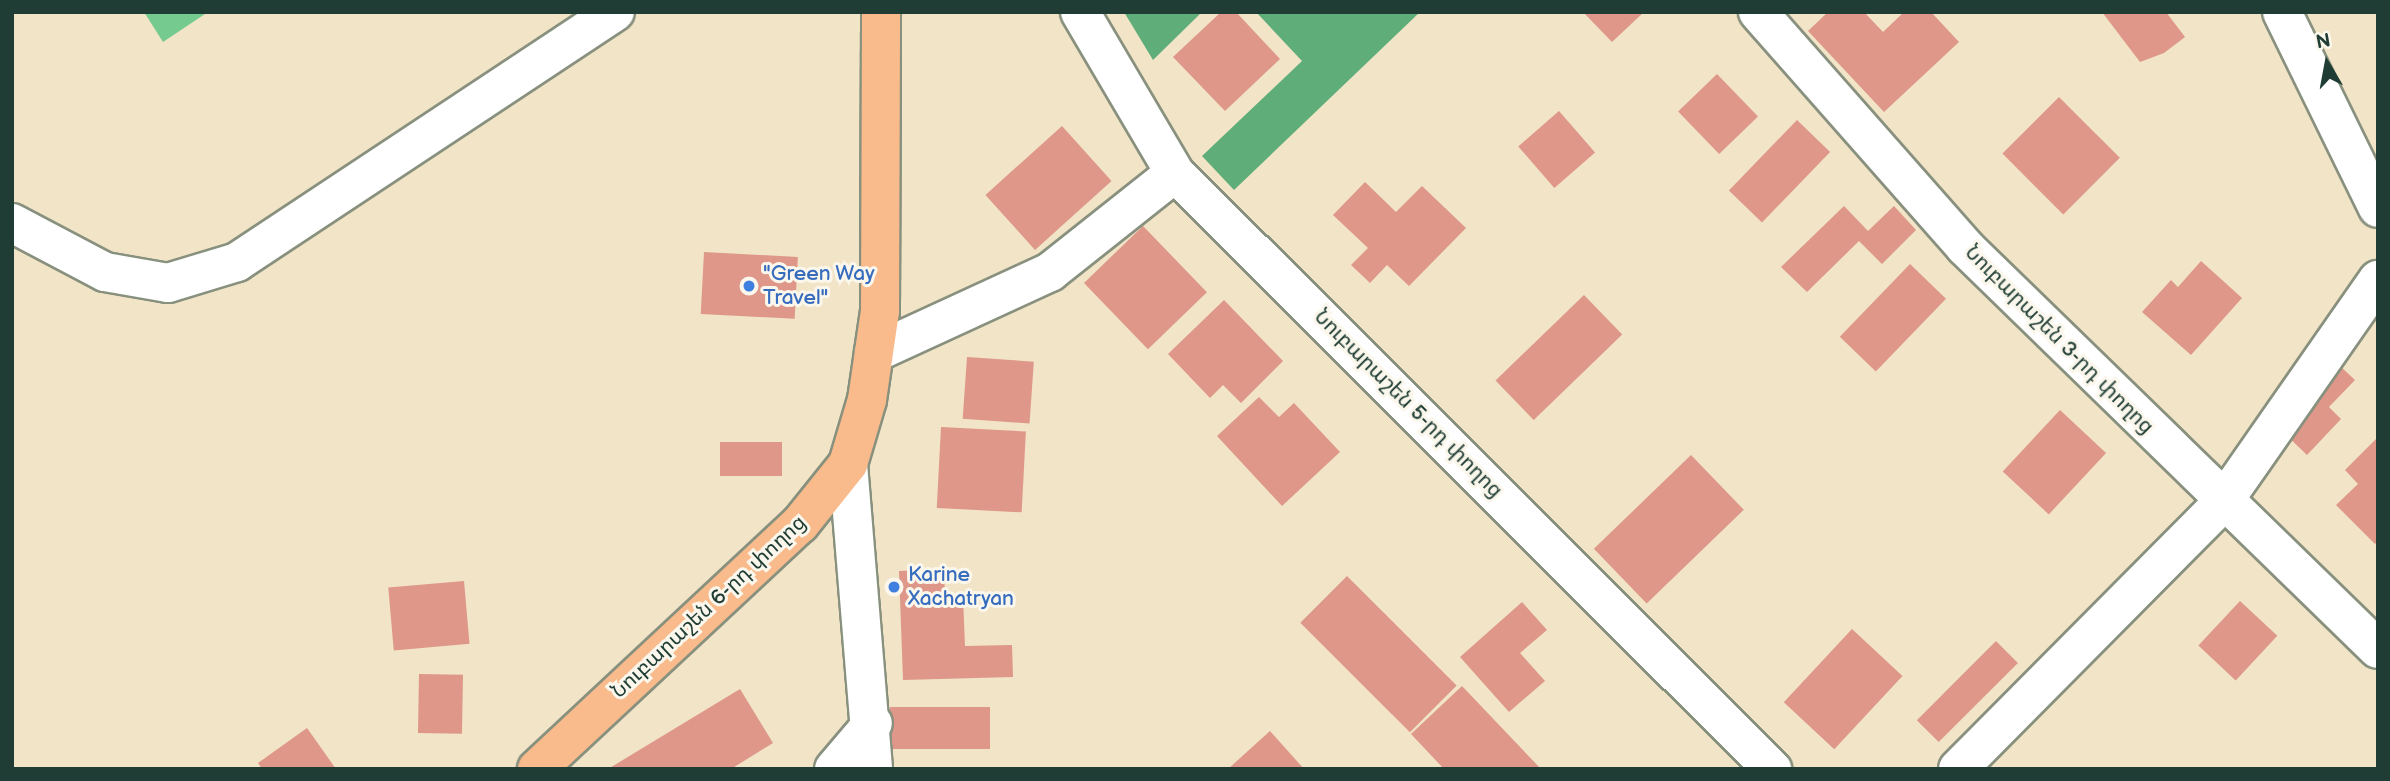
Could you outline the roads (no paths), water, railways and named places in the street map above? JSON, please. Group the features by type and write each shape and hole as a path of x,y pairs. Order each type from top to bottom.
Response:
{"main road":[{"name":"Նուբարաշեն 6-րդ փողոց","path":"537,769 800,524 848,464 867,400 880,312 881,12"}],"street":[{"path":"12,223 105,272 155,281 168,283 237,262 615,12"},
{"name":"Նուբարաշեն 5-րդ փողոց","path":"1080,12 1175,173 1772,769"},
{"name":"Նուբարաշեն 3-րդ փողոց","path":"1758,12 1965,247 2223,502 2378,649"},
{"path":"2282,12 2378,208"},
{"path":"874,353 1050,272 1175,173"},
{"path":"1958,769 2223,502 2378,280"},
{"path":"848,464 873,723 873,769"},
{"path":"834,769 873,723"}],"place":[{"name":"\"Green Way Travel\"","path":"749,286"},
{"name":"Karine Xachatryan","path":"894,587"}]}
